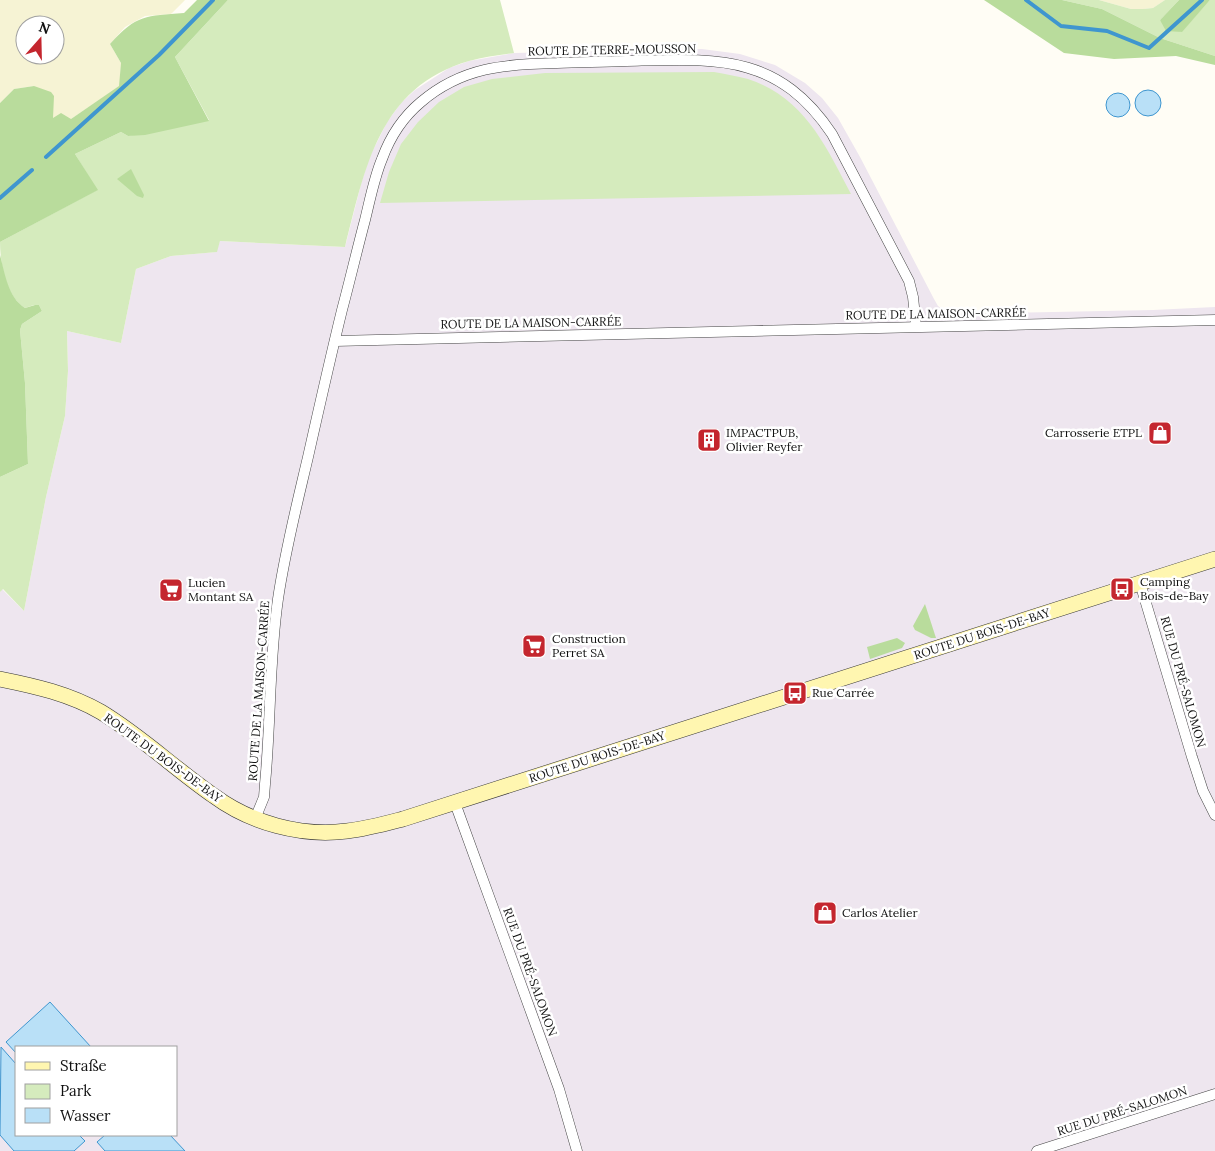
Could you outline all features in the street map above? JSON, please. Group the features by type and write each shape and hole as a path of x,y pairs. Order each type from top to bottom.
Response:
{"main road":[{"name":"ROUTE DU BOIS-DE-BAY","path":"0,679 55,692 79,701 100,712 147,744 215,797 256,819 299,830 345,832 403,819 1215,559"}],"street":[{"name":"ROUTE DE TERRE-MOUSSON","path":"335,340 375,177 387,147 401,122 420,102 452,81 475,71 496,66 685,60 714,61 754,69 773,77 795,91 817,114 844,156 909,281 916,326"},
{"name":"ROUTE DE LA MAISON-CARRÉE","path":"256,819 264,797 266,780 271,668 278,598 297,502 335,340 1215,320"},
{"name":"RUE DU PRÉ-SALOMON","path":"1140,583 1192,758 1203,790 1215,815"},
{"name":"RUE DU PRÉ-SALOMON","path":"455,802 559,1089 577,1151"},
{"name":"RUE DU PRÉ-SALOMON","path":"1037,1151 1215,1094"}],"shaded area":[{"path":"0,0 185,0 171,14 145,16 125,27 110,44 121,63 120,86 71,119 53,119 34,86 14,89 0,103"},
{"path":"1099,0 1165,0 1153,8 1131,9"},
{"path":"702,49 740,54 775,65 805,83 822,98 838,118 934,299 938,306 945,311 954,314 1215,307 1215,1151 0,1151 0,592 2,589 24,611 46,497 65,416 68,371 67,331 121,343 136,269 171,256 216,252 220,241 345,247 369,158 387,122 401,103 415,90 449,68 469,61 514,53"}],"green space":[{"path":"197,0 228,0 175,57 209,121 145,135 128,136 121,132 75,154 98,190 0,242 0,103 14,89 34,86 51,92 54,96 53,118 61,113 71,119 119,86 121,63 110,44 119,34 143,18 184,13"},
{"path":"228,0 500,0 514,53 469,61 439,73 414,90 395,110 369,160 345,247 220,241 217,252 171,256 136,269 121,343 67,331 68,371 65,416 46,497 24,611 3,589 0,592 0,477 28,464 25,383 20,330 22,324 42,311 39,305 25,308 13,296 5,279 0,242 97,190 75,154 121,132 128,136 209,120 175,57"},
{"path":"984,0 1062,0 1102,9 1160,38 1215,56 1215,65 1176,56 1114,59 1064,53"},
{"path":"1062,0 1099,0 1131,9 1143,9 1153,8 1165,0 1179,0 1160,20 1181,32 1210,0 1215,0 1215,56 1160,38 1102,9"},
{"path":"1179,0 1210,0 1182,32 1166,31 1160,20"},
{"path":"714,72 748,79 767,87 799,111 822,141 851,194 380,203 389,172 401,144 418,122 439,102 464,87 492,79 545,73"},
{"path":"131,169 144,195 143,198 137,196 117,179"},
{"path":"0,255 8,284 15,298 25,308 39,305 42,311 22,324 20,330 25,383 28,464 0,477"},
{"path":"925,604 936,638 931,638 915,630 913,626"},
{"path":"897,638 905,643 902,648 870,659 867,647"}],"water":[{"path":"1148,90 1157,94 1161,103 1157,112 1148,116 1139,112 1135,103 1139,94"},
{"path":"1118,93 1123,94 1129,100 1129,110 1123,116 1118,117 1113,116 1107,110 1106,105 1107,100 1113,94"},
{"path":"50,1002 90,1046 15,1046 15,1052 6,1042"},
{"path":"1,1047 15,1063 15,1136 80,1136 85,1141 74,1151 14,1151 0,1135"},
{"path":"104,1136 171,1136 185,1151 105,1151 97,1142"}],"waterway":[{"path":"46,157 159,55 213,0"},
{"path":"1026,0 1061,26 1107,31 1149,48 1202,0"},
{"path":"0,198 32,170"}],"place":[{"name":"Carrosserie ETPL","path":"1160,433"},
{"name":"IMPACTPUB, Olivier Reyfer","path":"709,440"},
{"name":"Camping Bois-de-Bay","path":"1122,589"},
{"name":"Lucien Montant SA","path":"171,590"},
{"name":"Construction Perret SA","path":"534,646"},
{"name":"Rue Carrée","path":"795,693"},
{"name":"Carlos Atelier","path":"825,913"}]}
